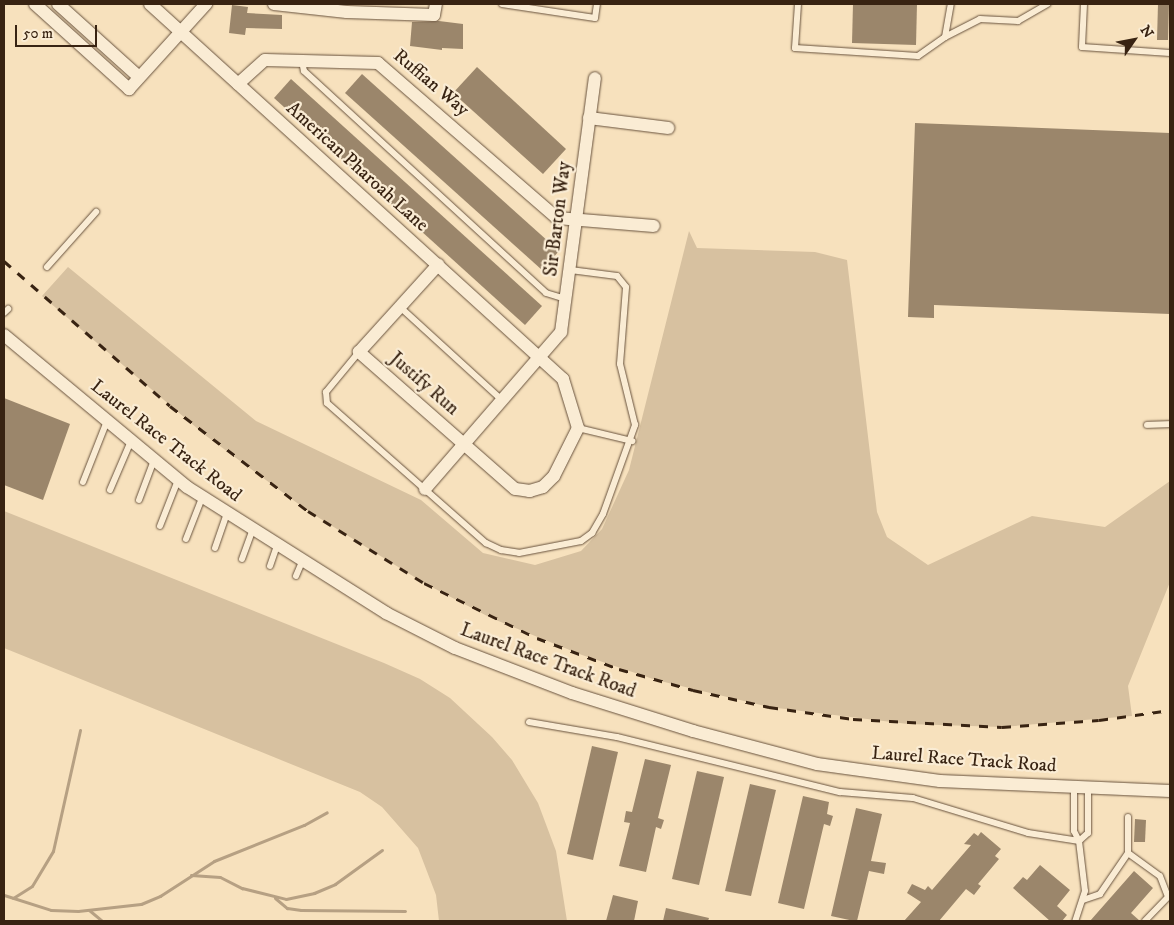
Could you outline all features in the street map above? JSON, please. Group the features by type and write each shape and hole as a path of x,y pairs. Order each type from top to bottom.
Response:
{"street":[{"path":"35,4 129,89 206,4"},
{"path":"58,4 139,77"},
{"name":"American Pharoah Lane","path":"150,4 563,379 578,428"},
{"path":"274,4 434,15 436,4"},
{"name":"Ruffian Way","path":"238,84 265,60 378,63 388,68 557,218 577,218 654,226"},
{"name":"Sir Barton Way","path":"425,489 561,332 567,299 595,78"},
{"path":"589,118 668,128"},
{"path":"359,352 438,265"},
{"name":"Laurel Race Track Road","path":"4,335 202,498 386,613 455,648 572,693 693,731 816,764 879,775 1170,791"},
{"name":"Justify Run","path":"359,352 515,489 530,491 543,487 554,476 578,428"}],"lane":[{"path":"502,4 595,18 597,4"},
{"path":"798,4 795,48 918,56 945,37 980,19 1018,22 1047,4"},
{"path":"945,37 951,4"},
{"path":"1084,4 1082,47 1170,53"},
{"path":"302,60 304,71 539,287 546,293 567,299"},
{"path":"48,267 96,212"},
{"path":"359,352 326,392 327,403 486,543 501,550 519,553 581,541 592,533 603,514 632,440 635,425 619,348 626,287 617,276 570,270"},
{"path":"400,307 502,400"},
{"path":"83,482 106,420"},
{"path":"1147,425 1170,424"},
{"path":"578,428 632,440"},
{"path":"110,490 131,441"},
{"path":"139,500 154,460"},
{"path":"160,526 178,480"},
{"path":"186,539 202,498"},
{"path":"215,548 227,514"},
{"path":"242,559 252,531"},
{"path":"270,566 277,546"},
{"path":"296,576 302,562"},
{"path":"529,722 617,737 840,792 913,798 1028,833 1079,841"},
{"path":"1074,787 1074,831 1079,841 1085,891 1075,921"},
{"path":"1079,841 1088,833 1088,787"},
{"path":"1083,900 1100,894 1128,853 1128,817"},
{"path":"1128,853 1160,876 1168,898 1144,921"}],"shaded area":[{"path":"689,231 697,248 815,252 847,260 877,512 887,537 928,565 1032,516 1105,527 1170,481 1170,582 1128,686 1132,716 1002,727 908,724 769,707 656,680 582,655 491,618 424,583 308,511 205,435 42,296 68,267 256,421 421,500 483,553 535,565 581,551 602,529 629,470"},
{"path":"4,511 384,663 420,679 450,698 492,737 512,760 538,803 556,851 567,921 439,921 436,895 418,848 382,807 360,792 4,648"}],"building":[{"path":"853,4 917,4 916,45 852,43"},
{"path":"1158,4 1169,4 1168,40 1157,40"},
{"path":"232,5 248,7 247,13 282,15 282,29 246,28 245,35 229,33"},
{"path":"439,21 463,24 463,49 442,48 442,50 410,46 412,22"},
{"path":"477,67 566,149 543,174 453,93"},
{"path":"362,74 559,251 542,270 345,93"},
{"path":"291,79 542,306 525,325 274,98"},
{"path":"915,123 1170,133 1170,314 934,305 934,318 908,317"},
{"path":"4,398 70,424 43,500 4,485"},
{"path":"592,746 618,752 593,860 567,854"},
{"path":"645,759 671,765 658,818 664,820 661,829 656,827 646,872 619,866 630,823 624,822 626,811 632,812"},
{"path":"697,771 724,777 699,885 672,879"},
{"path":"750,784 776,790 751,896 725,891"},
{"path":"803,796 829,802 827,814 833,816 830,826 824,824 804,909 778,903"},
{"path":"856,808 882,814 871,861 886,863 884,874 869,871 857,921 854,921 831,916"},
{"path":"1135,819 1146,820 1145,842 1134,842"},
{"path":"981,832 1001,849 995,856 999,859 978,884 981,886 974,895 966,889 939,921 904,921 921,902 907,893 912,884 925,890 928,886 932,890 971,845 964,844 974,833 978,836"},
{"path":"1040,865 1070,890 1057,906 1067,915 1062,921 1050,921 1013,888 1023,877 1027,880"},
{"path":"1134,871 1153,888 1131,913 1140,921 1090,921"},
{"path":"613,895 638,901 634,921 606,921"},
{"path":"666,908 709,918 708,921 663,921"}],"waterway":[{"path":"13,898 32,886 53,851 80,730"},
{"path":"4,895 51,910 78,911 141,904 160,896 214,861 304,825 327,812"},
{"path":"191,875 220,877 242,888 286,899 314,893 335,884 382,850"},
{"path":"275,898 287,908 301,910 405,911"},
{"path":"89,910 102,921"}],"railway":[{"path":"4,261 170,406 308,511 424,583 537,638 619,669 693,690 769,707 853,719 1002,727 1099,720 1170,710"}]}
